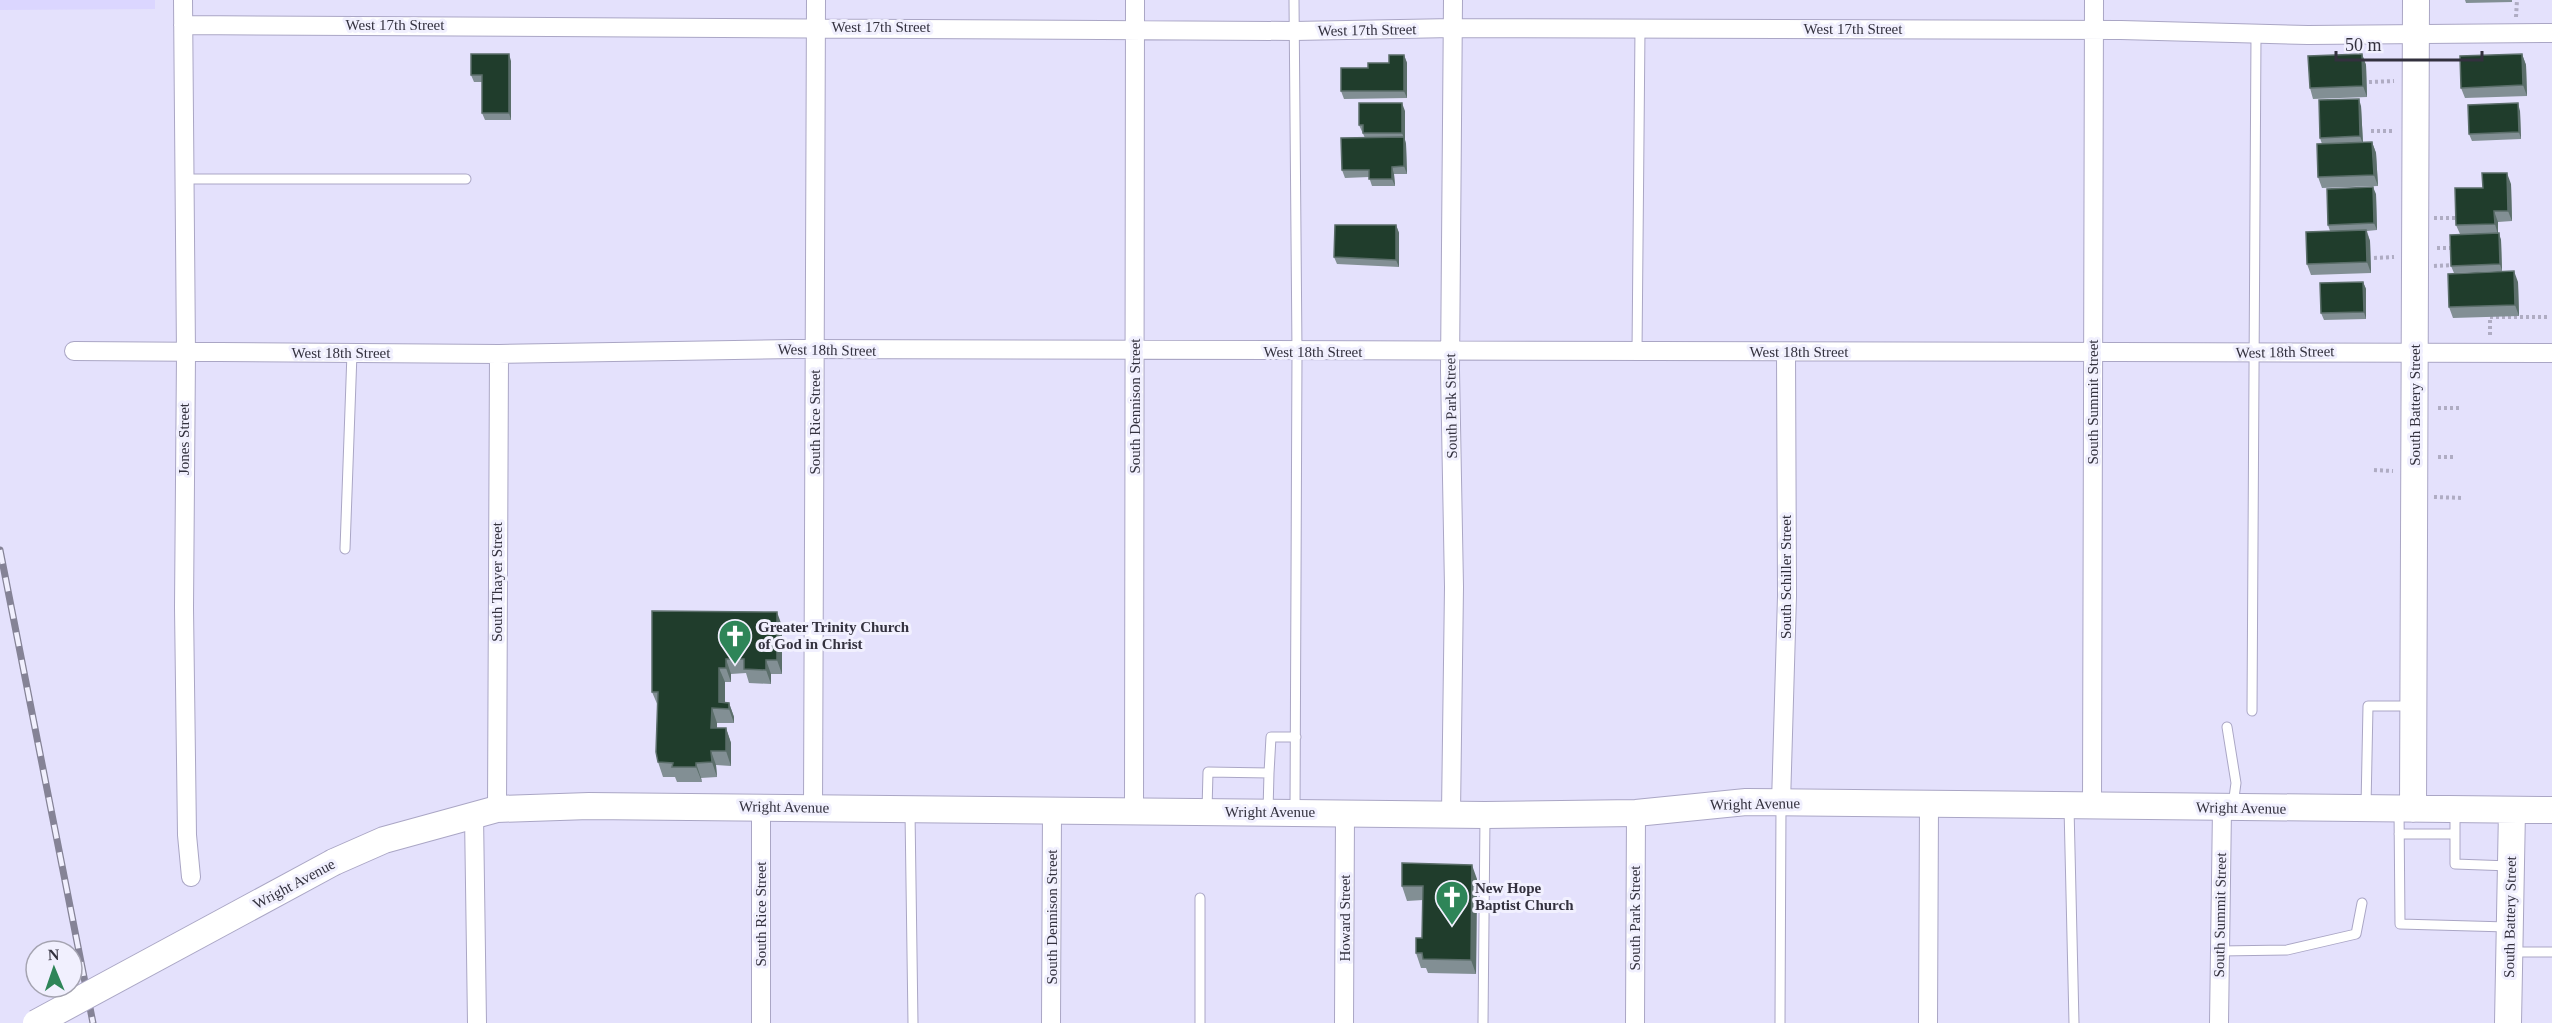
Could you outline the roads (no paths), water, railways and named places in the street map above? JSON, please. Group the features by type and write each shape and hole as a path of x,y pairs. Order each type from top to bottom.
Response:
{"main road":[{"name":"South Battery Street","path":"2404,818 2414,706 2416,0"},
{"name":"Wright Avenue","path":"36,1023 334,862 384,840 485,812 589,806 761,806 1485,815 1636,813 1746,802 2366,809 2404,818 2455,822 2512,810 2552,810"},
{"name":"South Battery Street","path":"2508,1023 2512,810"}],"street":[{"name":"Jones Street","path":"183,0 185,351 183,608 187,835 191,877"},
{"name":"South Rice Street","path":"813,808 816,0"},
{"name":"South Dennison Street","path":"1134,0 1134,811"},
{"name":"South Park Street","path":"1451,813 1454,586 1450,352 1453,0"},
{"name":"South Summit Street","path":"2080,805 2093,352 2094,0"},
{"name":"West 17th Street","path":"183,25 817,26 1294,31 1453,28 2094,30 2256,34 2552,33"},
{"name":"West 18th Street","path":"74,351 499,354 816,350 2256,353 2415,350 2552,353"},
{"name":"South Schiller Street","path":"1781,803 1787,596 1786,352"},
{"name":"South Thayer Street","path":"477,1023 499,354"},
{"path":"1928,1023 1929,804"},
{"name":"South Rice Street","path":"761,806 761,1023"},
{"name":"South Summit Street","path":"2218,1023 2227,808"},
{"name":"South Dennison Street","path":"1051,1023 1052,810"},
{"name":"Howard Street","path":"1344,1023 1345,813"},
{"name":"South Park Street","path":"1635,1023 1636,813"}],"lane":[{"path":"1294,0 1297,352 1294,812"},
{"path":"1637,352 1640,29"},
{"path":"2252,711 2256,353 2256,34"},
{"path":"184,179 466,179"},
{"path":"345,549 352,353"},
{"path":"2366,809 2368,706 2414,706"},
{"path":"2227,728 2236,783 2227,808"},
{"path":"1268,812 1271,737 1296,737"},
{"path":"1207,812 1208,772 1269,773"},
{"path":"1780,1023 1781,803"},
{"path":"2074,1023 2080,805"},
{"path":"910,809 913,1023"},
{"path":"1483,1023 1485,815"},
{"path":"2404,818 2400,924 2510,927"},
{"path":"2455,822 2455,864 2511,866"},
{"path":"1200,898 1200,1023"},
{"path":"2220,951 2287,950 2356,934 2362,903"},
{"path":"2509,952 2552,952"}],"railway":[{"path":"0,550 93,1023"}],"place":[{"name":"Greater Trinity Church of God in Christ","path":"735,665"},
{"name":"New Hope Baptist Church","path":"1452,926"}]}
